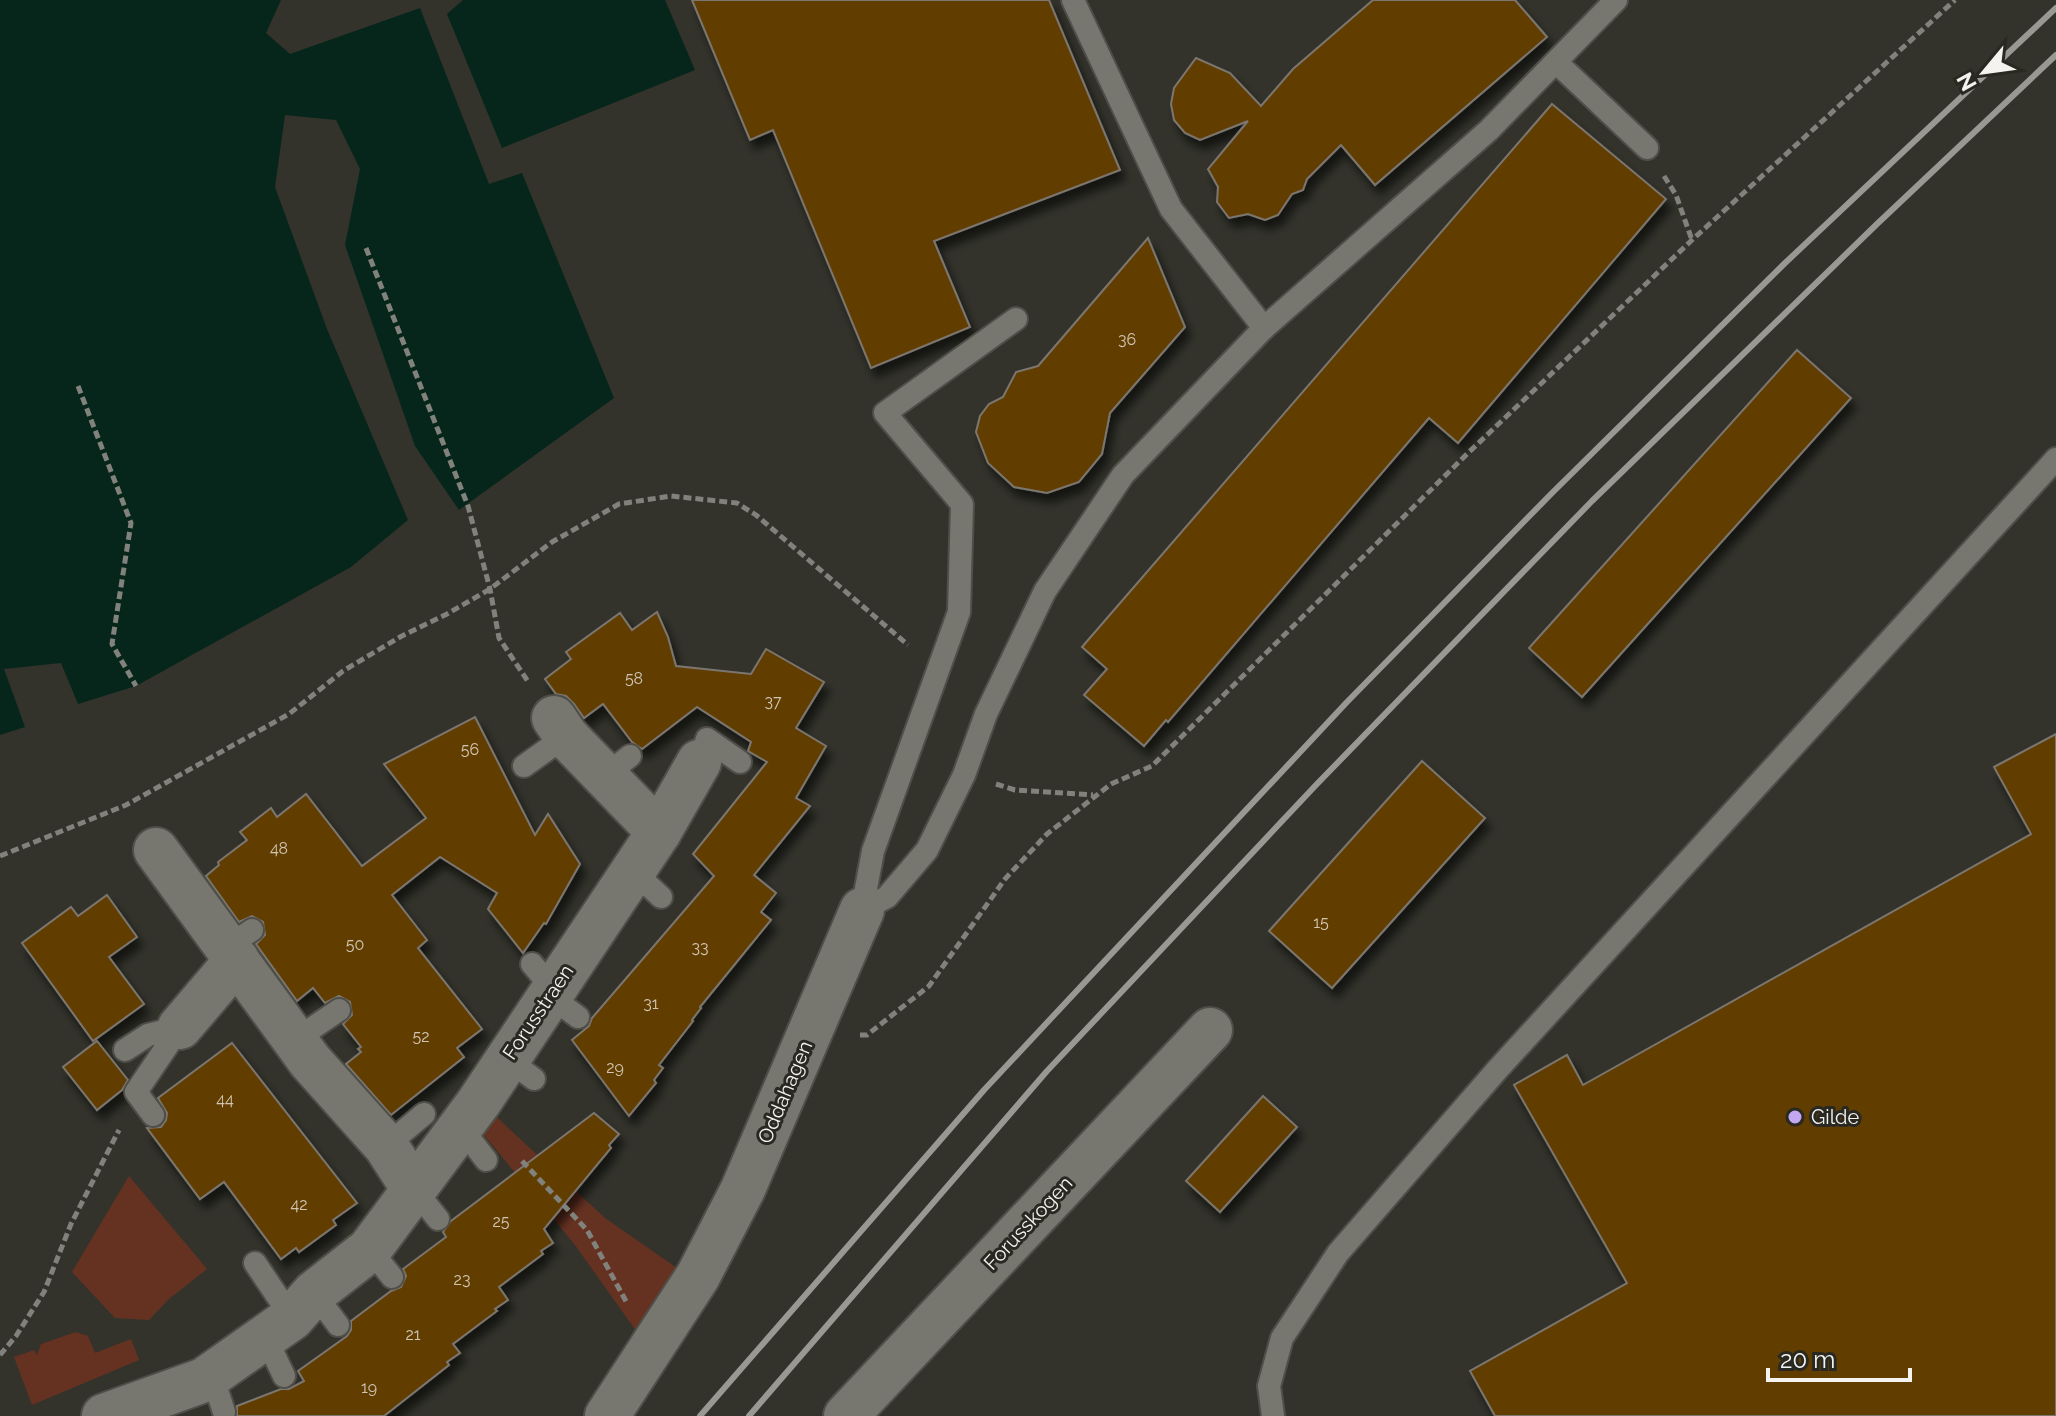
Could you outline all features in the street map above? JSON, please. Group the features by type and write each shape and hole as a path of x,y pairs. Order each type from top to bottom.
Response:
{"street":[{"path":"560,727 617,766 654,860"},
{"name":"Forusstraen","path":"104,1416 218,1393 302,1318 381,1262 425,1204 452,1116 520,1069 553,992 600,944 720,762"},
{"path":"156,850 239,946 310,1061 386,1146 425,1204"},
{"name":"Oddahagen","path":"607,1416 698,1276 743,1189 862,910"},
{"path":"180,1027 239,946"},
{"name":"Forusskogen","path":"846,1416 1210,1030"}],"lane":[{"path":"1073,0 1171,209 1264,328"},
{"path":"862,910 887,897 927,850 964,775 986,714 1045,591 1123,475 1264,328 1489,130 1616,0"},
{"path":"1557,63 1647,148"},
{"path":"862,910 873,851 959,612 962,504 885,413 1016,319"},
{"path":"1273,1416 1269,1386 1282,1338 1338,1253 1497,1070 2056,459"},
{"path":"524,766 560,727"},
{"path":"295,1040 339,1010"},
{"path":"125,1050 148,1035 180,1027"},
{"path":"153,1115 136,1092 180,1027"},
{"path":"386,1146 452,1116 486,1160"},
{"path":"255,1263 302,1318 284,1376"}],"path":[{"path":"808,1036 867,1035 929,986 1005,879 1047,834 1094,795 1152,766 1467,454 1692,240 1955,0"},
{"path":"1647,148 1676,195 1692,240"},
{"path":"366,248 468,506 490,589 499,638 560,727"},
{"path":"78,386 131,523 112,644 136,686"},
{"path":"0,856 126,805 289,714 343,671 490,589 552,542 619,504 671,496 737,503 756,515 940,671"},
{"path":"964,775 1015,790 1094,795"},
{"path":"0,1355 44,1292 71,1224 136,1092"},
{"path":"452,1116 587,1230 629,1306 655,1344"}],"shaded area":[{"path":"0,0 281,0 266,33 290,54 420,8 489,184 522,173 614,398 459,510 415,446 345,245 360,169 336,120 285,115 275,187 327,329 408,520 351,567 136,686 78,704 61,663 4,669 25,727 0,735"},
{"path":"463,0 665,0 695,70 502,148 447,14"},
{"path":"489,1110 605,1218 677,1268 639,1335 575,1245 478,1128"},
{"path":"129,1176 207,1269 169,1299 149,1320 115,1318 72,1272"},
{"path":"76,1332 88,1336 95,1353 131,1339 139,1360 32,1405 14,1357 34,1350 37,1355 41,1344"}],"building":[{"path":"692,0 1049,0 1120,170 934,241 970,327 871,368 773,130 750,140"},
{"path":"1373,0 1515,0 1547,37 1375,185 1341,145 1307,179 1303,190 1292,194 1278,215 1265,220 1248,214 1229,218 1217,202 1218,187 1208,169 1248,121 1200,140 1185,133 1174,120 1171,104 1174,88 1196,58 1230,73 1261,106 1293,69"},
{"path":"1552,104 1666,199 1458,443 1429,418 1144,746 1084,695 1107,669 1082,647"},
{"path":"1148,238 1185,327 1110,413 1102,454 1079,482 1047,493 1014,487 988,463 976,432 980,416 989,404 1003,397 1016,372 1038,366"},
{"path":"1797,350 1851,398 1582,697 1529,648"},
{"path":"657,612 676,666 751,674 766,649 824,682 796,728 826,746 796,798 810,806 754,875 776,893 761,912 771,920 700,1007 659,1065 663,1068 654,1080 656,1083 629,1116 572,1040 589,1026 592,1018 714,876 693,854 767,762 748,751 751,742 697,707 642,749 632,742 603,704 584,718 566,696 556,694 545,679 571,659 566,652 620,613 632,630"},
{"path":"475,717 535,835 548,814 580,864 546,924 523,953 488,909 497,893 440,857 392,895 427,940 418,948 482,1029 457,1048 464,1057 391,1115 346,1064 361,1052 358,1049 361,1047 343,1024 352,1015 350,1002 339,996 325,1003 313,988 297,1001 256,944 265,935 263,922 252,916 239,922 206,876 219,865 218,862 247,840 240,832 271,808 277,817 306,794 362,866 426,818 384,764"},
{"name":"Gilde","path":"2056,734 2056,1416 1495,1416 1470,1371 1627,1283 1514,1085 1567,1055 1583,1085 2031,834 1994,767"},
{"path":"1422,761 1485,818 1332,988 1269,931"},
{"path":"107,895 137,937 109,957 144,1004 93,1041 22,943 71,907 78,916"},
{"path":"97,1041 128,1080 122,1090 97,1110 63,1067"},
{"path":"232,1043 357,1203 333,1220 336,1225 299,1252 296,1248 281,1259 224,1182 200,1199 147,1128 161,1127 166,1120 167,1113 158,1098"},
{"path":"1263,1096 1297,1127 1220,1212 1186,1181"},
{"path":"594,1113 619,1134 609,1145 611,1148 544,1229 553,1243 499,1287 508,1300 453,1344 460,1353 447,1362 449,1365 384,1416 237,1416 237,1406 304,1381 298,1371 347,1336 351,1321 401,1287 406,1276 403,1269 446,1237 443,1232 451,1221"}],"railway":[{"path":"700,1416 984,1090 1347,702 1552,493 1784,264 2056,8"},
{"path":"749,1416 1047,1071 1316,785 1592,501 2056,55"}],"place":[{"name":"Gilde","path":"1795,1117"}]}
